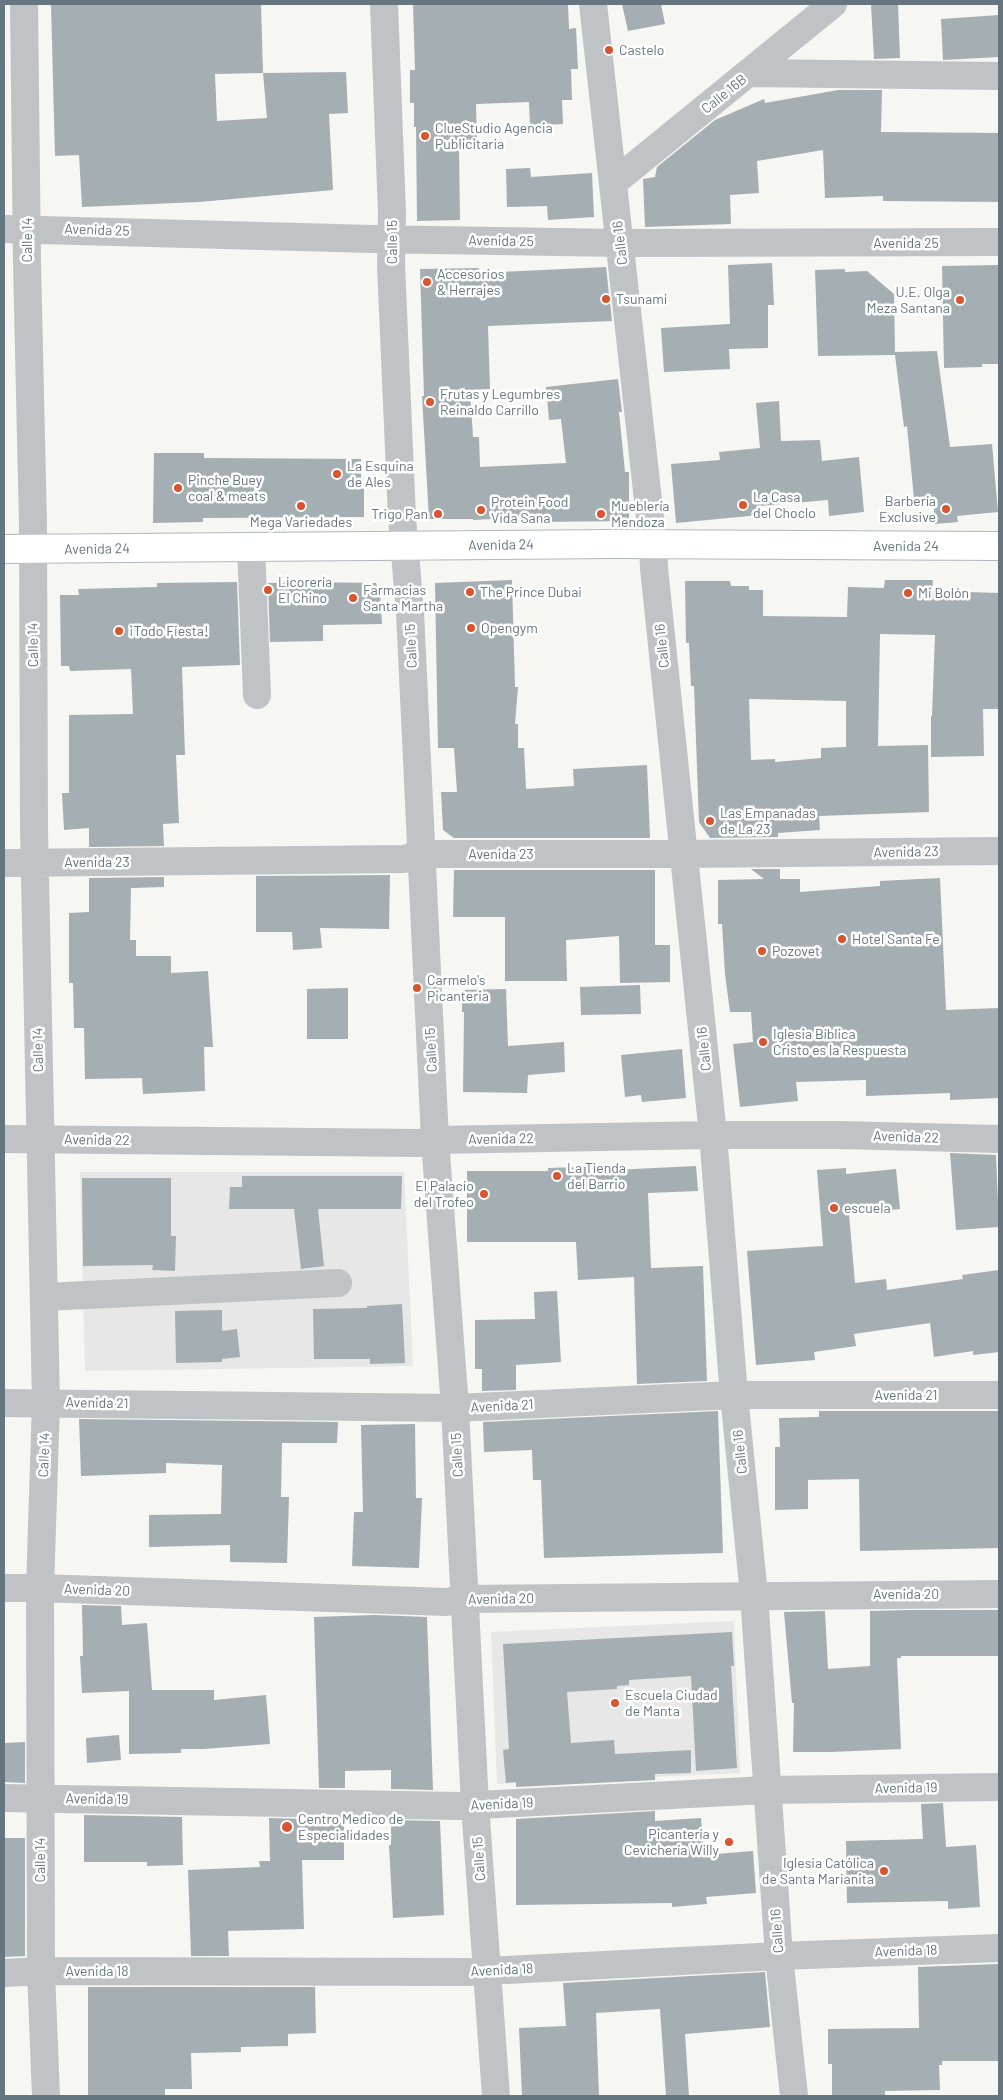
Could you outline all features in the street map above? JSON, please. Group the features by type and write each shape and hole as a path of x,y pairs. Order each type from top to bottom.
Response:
{"main road":[{"name":"Avenida 24","path":"4,549 653,545 999,546"}],"street":[{"name":"Calle 14","path":"24,4 16,228 33,549 40,1139 46,1403 40,1588 41,1971 46,2096"},
{"name":"Calle 15","path":"384,4 392,239 392,294 404,546 410,612 435,1140 455,1408 475,1805 496,2096"},
{"name":"Calle 16","path":"593,4 653,545 713,1134 734,1395 754,1595 779,1956 794,2096"},
{"name":"Calle 16B","path":"612,183 834,4"},
{"path":"750,73 999,76"},
{"name":"Avenida 25","path":"16,228 620,244 999,242"},
{"path":"251,547 256,695"},
{"name":"Avenida 23","path":"4,863 404,860 422,854 999,851"},
{"name":"Avenida 22","path":"4,1139 419,1143 435,1140 713,1134 838,1135 999,1140"},
{"path":"45,1298 338,1283"},
{"name":"Avenida 21","path":"4,1403 455,1408 734,1395 999,1395"},
{"name":"Avenida 20","path":"4,1588 446,1602 464,1600 754,1595 999,1594"},
{"name":"Avenida 19","path":"4,1798 459,1806 767,1790 999,1787"},
{"name":"Avenida 18","path":"4,1973 41,1971 486,1971 779,1956 999,1948"}],"shaded area":[{"path":"80,1172 404,1172 413,1366 85,1371"},
{"name":"Escuela Ciudad de Manta","path":"734,1621 740,1773 497,1784 491,1632"}],"building":[{"path":"51,4 261,4 263,73 346,72 348,113 329,114 333,190 199,202 82,207 79,155 55,156","holes":["263,73 267,118 217,121 215,74"]},
{"path":"413,4 568,4 569,29 576,28 578,69 571,69 572,100 562,100 563,124 530,126 529,102 476,104 477,149 459,149 460,220 417,221 416,127 414,127 414,103 410,103 410,70 415,70"},
{"path":"622,4 661,4 665,24 628,31"},
{"path":"871,4 898,4 900,58 874,59"},
{"path":"999,15 999,57 943,60 941,19"},
{"path":"838,90 882,90 881,132 999,133 999,202 883,201 883,196 825,198 823,150 757,161 759,193 730,195 731,224 645,227 643,179 655,177 657,167 715,120 764,99 765,103"},
{"path":"530,168 531,177 592,173 594,217 548,220 547,206 507,207 506,169"},
{"path":"772,263 774,305 768,305 768,348 729,349 730,369 664,372 661,328 730,324 728,265"},
{"path":"999,265 999,364 982,364 982,367 944,368 942,266"},
{"path":"606,267 612,321 488,326 490,389 470,390 473,437 479,437 480,467 566,463 561,419 549,420 546,387 618,379 622,412 619,412 625,472 629,472 629,521 534,522 534,517 473,520 429,519 422,396 424,396 420,269 479,268 479,273"},
{"path":"845,269 845,272 867,271 894,294 895,352 937,351 950,447 992,444 998,512 957,516 958,522 935,524 933,497 914,499 907,426 904,427 895,355 818,356 815,270"},
{"path":"779,401 781,441 820,440 822,461 859,457 864,512 829,516 828,500 759,506 760,515 676,523 671,464 720,460 719,452 760,448 756,403"},
{"path":"154,453 204,453 204,458 361,459 364,517 203,518 203,522 153,523"},
{"path":"512,580 515,687 518,687 515,724 518,724 518,748 524,748 526,789 574,786 573,769 647,765 650,838 454,838 443,830 441,792 457,792 454,748 438,748 435,583"},
{"path":"885,580 933,580 932,591 999,593 999,709 983,709 984,756 931,757 935,635 880,634 878,746 928,745 929,812 819,816 820,830 778,833 778,837 710,838 699,822 694,686 691,686 689,643 686,643 685,581 730,581 731,586 749,586 749,590 763,590 763,616 847,617 848,587 884,588","holes":["749,699 846,701 846,747 821,748 821,758 775,762 775,759 751,760"]},
{"path":"237,582 240,665 182,667 185,755 176,755 179,823 163,824 164,846 89,847 89,828 64,830 62,793 69,793 69,715 133,714 131,669 70,671 69,666 61,666 60,595 79,595 78,589 157,587 157,583"},
{"path":"268,583 376,583 380,594 382,624 323,625 323,641 270,642"},
{"path":"751,869 780,869 780,879 800,879 800,892 880,886 880,881 940,878 946,1010 999,1008 999,1098 950,1100 950,1093 866,1096 866,1080 796,1082 798,1101 740,1107 733,1044 753,1042 751,1012 730,1012 725,974 722,924 718,924 718,880 764,879"},
{"path":"454,870 655,870 655,945 670,945 670,982 620,983 619,936 566,940 567,981 505,981 505,917 453,917"},
{"path":"390,875 389,929 320,928 322,948 293,950 292,932 256,932 256,876"},
{"path":"164,877 164,887 131,888 130,940 136,940 136,956 171,956 171,973 208,971 213,1047 204,1047 205,1091 143,1094 142,1078 85,1079 84,1028 74,1028 73,983 69,983 69,913 89,912 89,878"},
{"path":"640,985 641,1014 581,1015 580,987"},
{"path":"348,988 348,1039 307,1039 307,989"},
{"path":"506,989 508,1046 564,1042 565,1072 528,1075 527,1093 463,1092 464,1012 462,1012 462,990"},
{"path":"682,1049 686,1098 642,1102 641,1095 625,1097 621,1055"},
{"path":"950,1153 996,1155 999,1227 956,1230"},
{"path":"613,1166 613,1170 696,1166 698,1191 648,1193 651,1268 703,1266 707,1381 637,1384 634,1277 578,1280 576,1242 467,1242 467,1171 548,1171 548,1168"},
{"path":"846,1168 846,1174 896,1169 900,1209 849,1214 855,1283 886,1279 887,1290 963,1279 962,1275 999,1270 999,1352 973,1355 973,1351 934,1357 930,1323 854,1334 856,1346 814,1352 815,1360 756,1365 747,1251 823,1246 817,1170"},
{"path":"242,1176 402,1176 401,1209 318,1209 324,1266 301,1269 294,1209 229,1209 230,1187 242,1187"},
{"path":"82,1178 171,1178 171,1236 176,1236 175,1271 152,1270 153,1265 83,1266"},
{"path":"557,1291 561,1362 516,1365 516,1390 482,1391 482,1369 475,1369 475,1320 535,1319 534,1292"},
{"path":"402,1304 405,1363 370,1364 370,1359 314,1359 313,1309 367,1308 367,1306"},
{"path":"222,1310 222,1331 237,1329 240,1357 222,1359 222,1362 176,1363 175,1311"},
{"path":"718,1411 723,1553 544,1558 541,1480 533,1480 532,1450 484,1452 483,1422"},
{"path":"819,1411 999,1411 999,1548 860,1551 859,1479 808,1480 808,1509 775,1510 775,1447 780,1447 779,1418 819,1417"},
{"path":"79,1419 338,1422 337,1443 282,1443 281,1497 289,1497 287,1563 230,1562 230,1545 149,1547 149,1515 221,1514 222,1465 166,1463 166,1473 81,1476"},
{"path":"415,1424 416,1498 422,1498 419,1568 352,1566 354,1512 363,1512 361,1425"},
{"path":"82,1605 121,1606 122,1625 147,1623 152,1690 214,1690 214,1700 266,1695 270,1744 181,1749 181,1753 129,1754 129,1691 82,1693 80,1656 83,1656"},
{"path":"999,1610 999,1656 901,1656 901,1658 897,1658 901,1749 793,1752 794,1703 792,1703 784,1612 825,1611 828,1669 870,1666 870,1611"},
{"path":"375,1615 427,1617 433,1790 391,1789 391,1770 345,1771 345,1788 319,1788 314,1617"},
{"name":"Escuela Ciudad de Manta","path":"732,1632 734,1666 731,1666 737,1768 696,1771 691,1676 629,1680 629,1685 617,1686 617,1689 567,1692 571,1743 614,1740 615,1754 691,1750 691,1773 655,1774 655,1780 516,1787 516,1782 506,1783 503,1750 509,1749 503,1644"},
{"path":"119,1735 121,1760 87,1763 86,1738"},
{"path":"25,1742 25,1783 4,1782 4,1743"},
{"path":"943,1803 946,1847 976,1845 980,1907 948,1909 948,1901 847,1903 846,1841 923,1839 921,1804"},
{"path":"655,1811 655,1821 701,1818 704,1855 753,1851 756,1893 706,1897 707,1904 672,1907 672,1903 516,1905 516,1819"},
{"path":"84,1815 182,1817 183,1865 147,1866 147,1862 84,1862"},
{"path":"269,1818 344,1820 344,1860 302,1860 304,1929 228,1931 229,1956 191,1956 188,1870 260,1867 259,1861 270,1861"},
{"path":"391,1820 440,1821 444,1915 393,1918 389,1845 391,1845"},
{"path":"4,1838 25,1838 25,1956 4,1957"},
{"path":"999,1964 999,2061 942,2061 942,2065 939,2065 940,2090 885,2091 885,2096 832,2096 832,2064 828,2064 828,2029 919,2028 918,1967"},
{"path":"765,1972 770,2027 685,2034 689,2096 666,2096 660,2009 596,2013 599,2096 522,2096 519,2028 566,2026 563,1983"},
{"path":"88,1987 315,1987 316,2033 288,2034 288,2046 241,2047 241,2052 191,2053 192,2089 165,2089 165,2096 88,2096"}],"place":[{"name":"Castelo","path":"609,50"},
{"name":"ClueStudio Agencia Publicitaria","path":"425,136"},
{"name":"Accesorios & Herrajes","path":"427,282"},
{"name":"Tsunami","path":"606,299"},
{"name":"U.E. Olga Meza Santana","path":"960,300"},
{"name":"Frutas y Legumbres Reinaldo Carrillo","path":"430,402"},
{"name":"La Esquina de Ales","path":"337,474"},
{"name":"Pinche Buey coal & meats","path":"178,488"},
{"name":"La Casa del Choclo","path":"743,505"},
{"name":"Mega Variedades","path":"301,506"},
{"name":"Barbería Exclusive","path":"946,509"},
{"name":"Protein Food Vida Sana","path":"481,510"},
{"name":"Trigo Pan","path":"438,514"},
{"name":"Mueblería Mendoza","path":"601,514"},
{"name":"Licorería El Chino","path":"268,590"},
{"name":"The Prince Dubai","path":"470,592"},
{"name":"Mi Bolón","path":"908,593"},
{"name":"Farmacias Santa Martha","path":"353,598"},
{"name":"Opengym","path":"471,628"},
{"name":"¡Todo Fiesta!","path":"119,631"},
{"name":"Las Empanadas de La 23","path":"710,821"},
{"name":"Hotel Santa Fe","path":"842,939"},
{"name":"Pozovet","path":"762,951"},
{"name":"Carmelo's Picanteria","path":"417,988"},
{"name":"Iglesia Bíblica Cristo es la Respuesta","path":"763,1042"},
{"name":"La Tienda del Barrio","path":"557,1176"},
{"name":"El Palacio del Trofeo","path":"484,1194"},
{"name":"escuela","path":"834,1208"},
{"name":"Escuela Ciudad de Manta","path":"615,1703"},
{"name":"Centro Medico de Especialidades","path":"287,1827"},
{"name":"Picantería y Cevichería Willy","path":"729,1842"},
{"name":"Iglesia Católica de Santa Marianita","path":"884,1871"}]}
